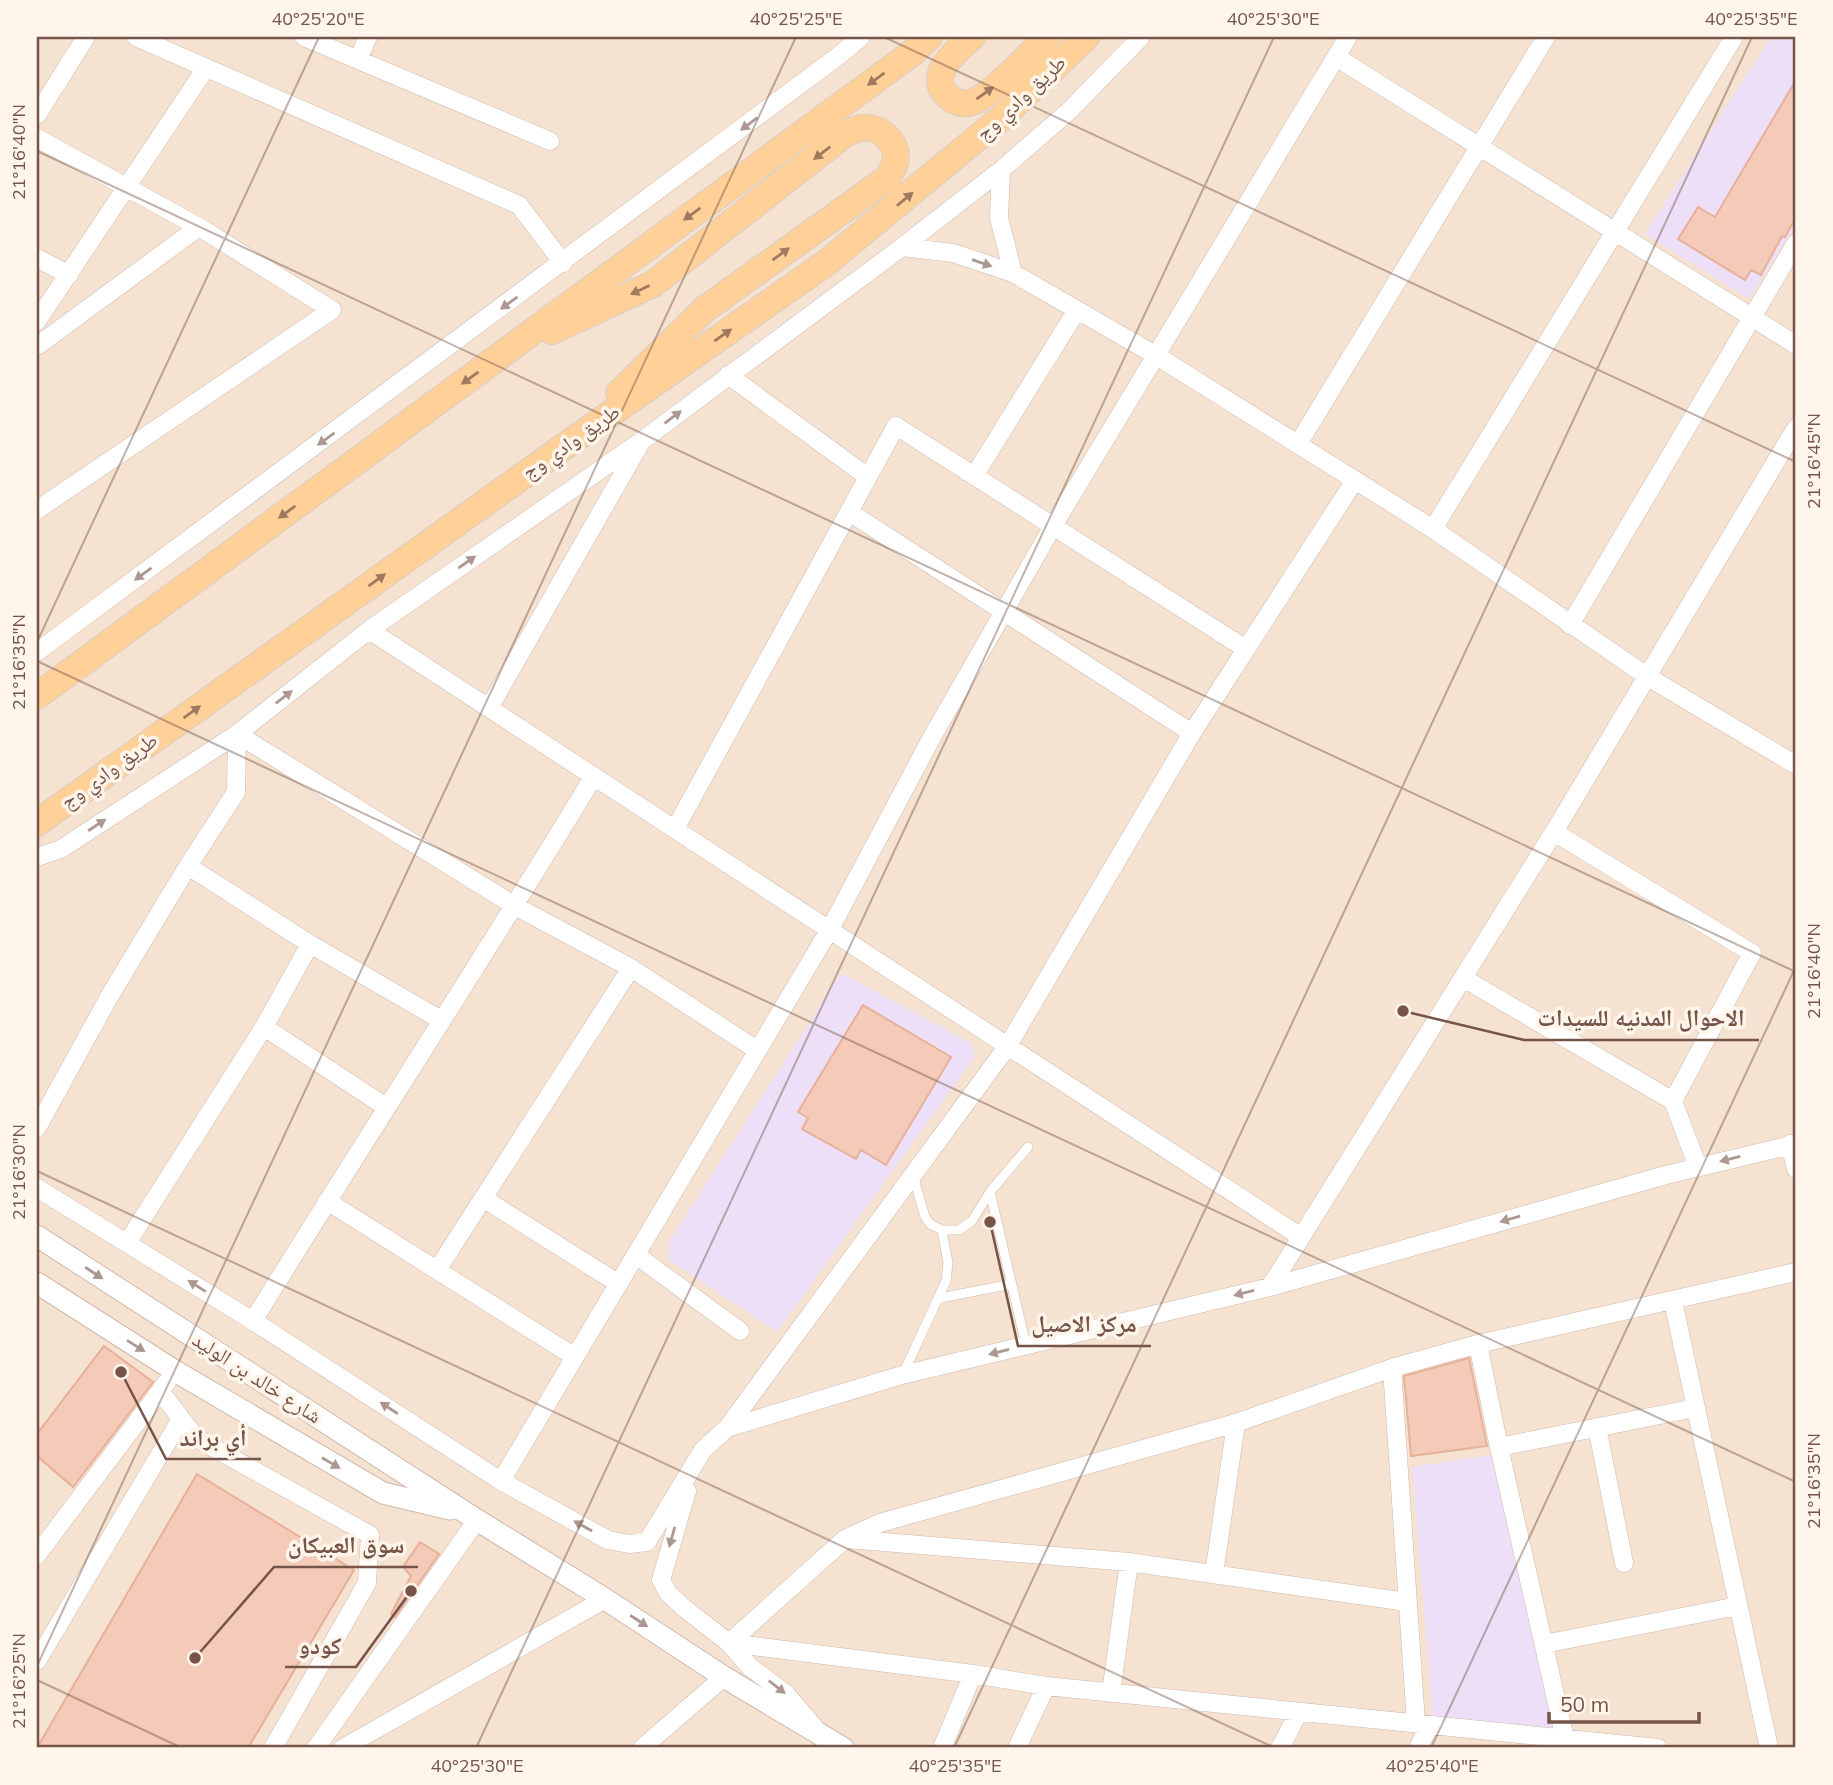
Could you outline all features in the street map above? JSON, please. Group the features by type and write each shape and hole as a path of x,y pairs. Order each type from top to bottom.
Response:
{"main road":[{"path":"37,696 929,37"},
{"path":"972,37 955,52 941,70 939,82 943,92 955,102 969,103 987,93 1047,37"},
{"name":"طريق وادي وج","path":"37,823 848,247 999,120 1086,37"},
{"path":"498,356 653,284 845,134 862,128 874,129 888,138 895,148 896,162 888,177 705,309 566,445"}],"street":[{"path":"37,115 86,37"},
{"path":"304,37 550,141"},
{"path":"358,60 368,37"},
{"path":"37,652 564,263 861,37"},
{"path":"37,858 61,849 237,734 369,631 643,440 1001,170 1069,111 1141,37"},
{"path":"501,1481 830,929 932,737 1054,526 1348,37"},
{"path":"1298,444 1546,37"},
{"path":"1433,529 1734,37"},
{"path":"145,39 519,205 564,263"},
{"path":"1336,57 1796,345"},
{"path":"37,321 206,68"},
{"path":"37,138 199,227 332,310 37,510"},
{"path":"1001,170 999,218 1013,273"},
{"path":"37,346 199,227"},
{"path":"1570,625 1796,243"},
{"path":"902,247 953,253 1013,273 1157,356 1433,529 1648,677 1794,757"},
{"path":"37,258 69,275"},
{"path":"974,476 1077,310"},
{"path":"728,375 868,477"},
{"path":"675,829 896,426 1246,649"},
{"path":"1270,1287 1555,832 1796,428"},
{"path":"489,708 643,440"},
{"path":"37,1188 254,1321 501,1481 608,1540 629,1544 647,1542 703,1450 727,1427 1007,1047 1192,733 1355,480"},
{"path":"849,512 1192,733"},
{"path":"369,631 1301,1237"},
{"path":"37,1128 109,997 236,792 237,734"},
{"path":"237,734 515,906 631,968 758,1050"},
{"path":"254,1321 594,776"},
{"path":"1555,832 1752,953 1673,1101"},
{"path":"188,866 310,944 441,1020"},
{"path":"127,1243 264,1027 310,944"},
{"path":"437,1270 631,968"},
{"path":"1463,978 1673,1101 1698,1167"},
{"path":"264,1027 386,1107"},
{"path":"727,1427 902,1375 1270,1287 1698,1167 1793,1144 1796,1169"},
{"path":"483,1198 619,1284"},
{"path":"327,1201 575,1357"},
{"name":"شارع خالد بن الوليد","path":"37,1236 472,1517 605,1598 724,1677 843,1748"},
{"path":"636,1255 740,1331"},
{"path":"729,1643 845,1539 880,1523 1236,1423 1392,1368 1478,1343 1796,1272"},
{"path":"37,1283 175,1371 383,1493 472,1517 316,1748"},
{"path":"1673,1301 1769,1748"},
{"path":"1478,1343 1544,1644 1563,1744"},
{"path":"1392,1368 1407,1602 1423,1724 1418,1748"},
{"path":"37,1555 175,1371"},
{"path":"160,1391 196,1438 370,1535 368,1583 273,1748"},
{"path":"1499,1447 1695,1408"},
{"path":"37,1661 181,1419"},
{"path":"1214,1574 1236,1423"},
{"path":"1597,1427 1624,1563"},
{"path":"703,1450 679,1511 661,1580 668,1593 729,1643 750,1667 786,1693 822,1736"},
{"path":"845,1539 1129,1562 1407,1602"},
{"path":"1111,1693 1129,1562"},
{"path":"343,1748 605,1598"},
{"path":"1544,1644 1738,1606"},
{"path":"729,1643 974,1674 1046,1686 1423,1724 1563,1744 1658,1748"},
{"path":"942,1748 974,1674"},
{"path":"642,1748 724,1677"},
{"path":"1017,1748 1046,1686"},
{"path":"1280,1748 1299,1712"}],"lane":[{"path":"913,1175 925,1217 930,1224 942,1230 959,1230 972,1221 990,1192 1028,1147"},
{"path":"990,1192 1026,1345"},
{"path":"902,1375 946,1281 948,1263 942,1230"},
{"path":"940,1298 1012,1284"}],"shaded area":[{"path":"37,37 1796,37 1796,1748 37,1748"},
{"path":"1771,37 1796,37 1796,224 1749,299 1645,234"},
{"path":"841,973 971,1043 975,1056 777,1332 668,1259 670,1240"},
{"path":"1491,1455 1554,1728 1433,1718 1412,1467"}],"building":[{"path":"1796,80 1796,217 1785,237 1782,236 1761,275 1751,270 1745,280 1678,239 1698,207 1715,217"},
{"path":"863,1005 951,1057 886,1165 861,1150 856,1159 802,1129 808,1118 798,1112"},
{"path":"104,1346 153,1382 73,1487 37,1456 37,1434"},
{"path":"1469,1358 1487,1446 1411,1456 1404,1376"},
{"path":"197,1474 354,1570 248,1748 37,1748"},
{"path":"420,1542 439,1554 395,1617 391,1614 411,1576 403,1567"}],"place":[{"name":"الاحوال المدنيه للسيدات","path":"1403,1011"},
{"name":"مركز الاصيل","path":"990,1222"},
{"name":"أي براند","path":"121,1372"},
{"name":"كودو","path":"411,1591"},
{"name":"سوق العبيكان","path":"195,1658"}]}
